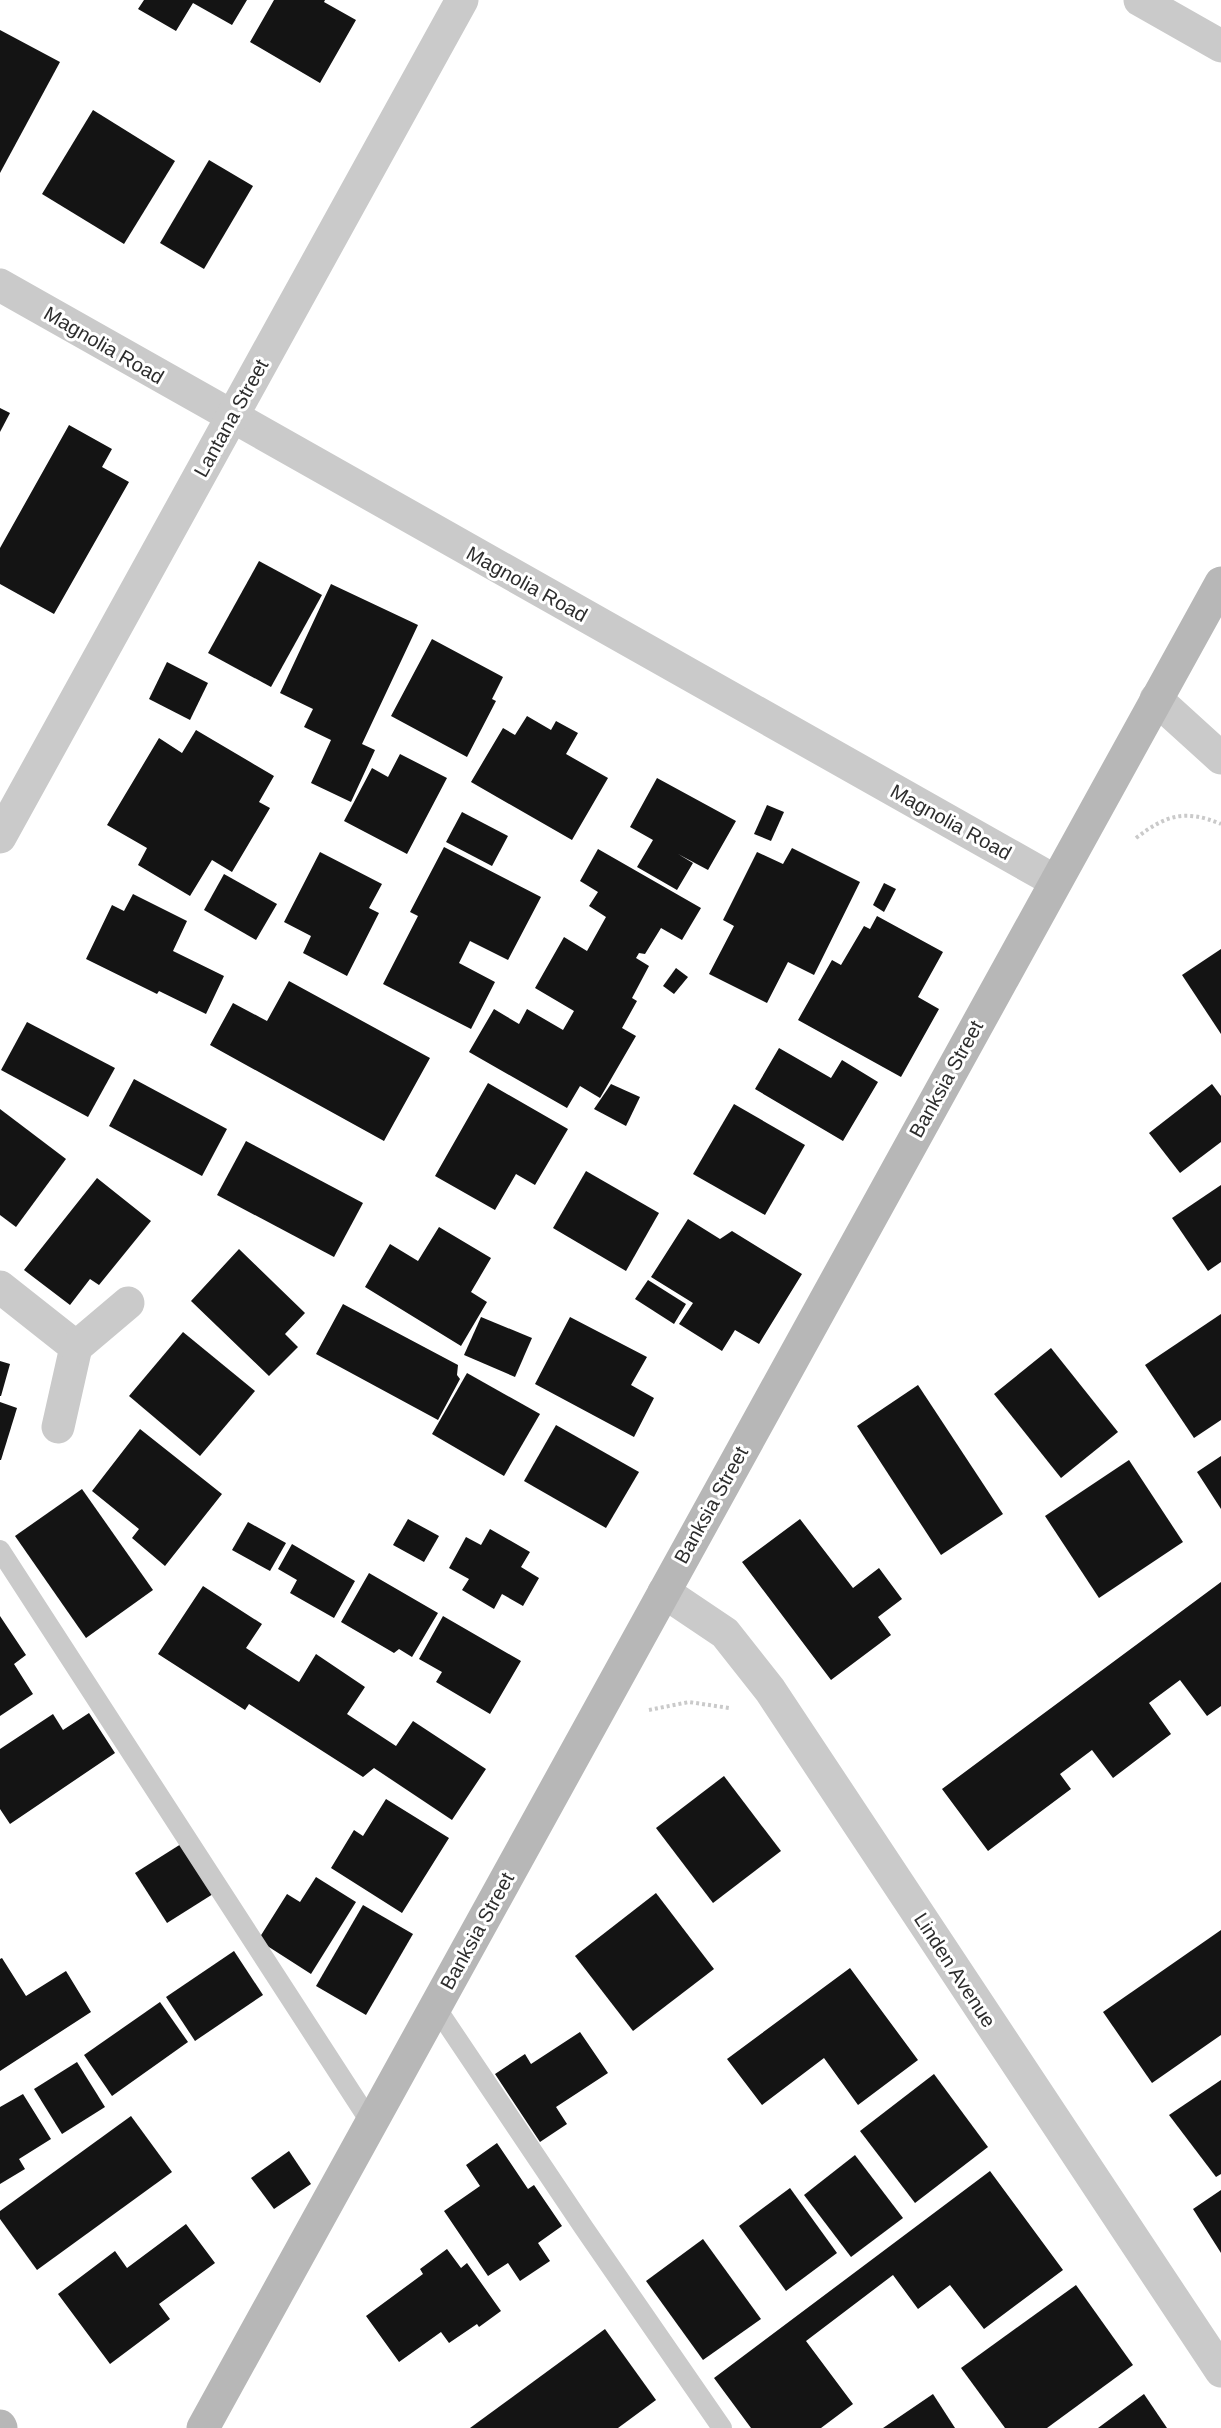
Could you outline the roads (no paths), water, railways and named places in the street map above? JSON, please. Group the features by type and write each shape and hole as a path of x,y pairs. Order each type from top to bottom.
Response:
{"street":[{"name":"Lantana Street","path":"0,837 462,0"},
{"path":"1140,0 1221,46"},
{"name":"Magnolia Road","path":"0,285 231,418 1055,881"},
{"name":"Banksia Street","path":"203,2428 1221,583"},
{"path":"1156,699 1221,758"},
{"path":"0,1287 76,1347"},
{"path":"58,1427 76,1347 128,1303"},
{"name":"Linden Avenue","path":"664,1592 725,1634 770,1690 1221,2371"}],"lane":[{"path":"0,1550 371,2123"},
{"path":"435,2006 722,2428"}]}
